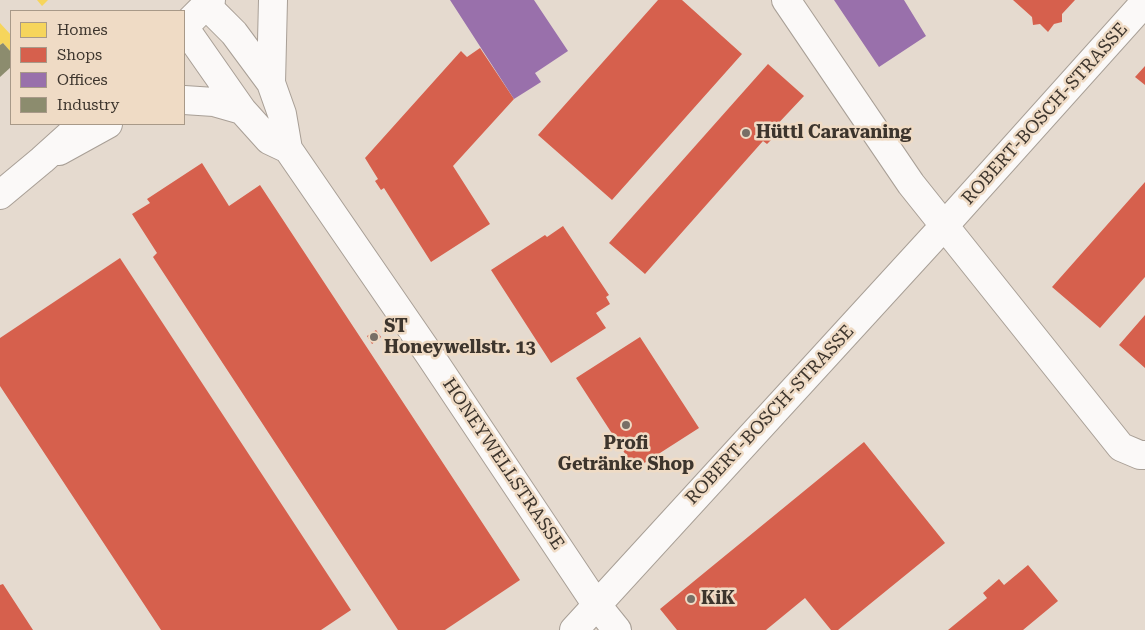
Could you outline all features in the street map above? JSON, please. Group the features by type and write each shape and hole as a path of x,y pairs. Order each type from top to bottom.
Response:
{"street":[{"name":"HONEYWELLSTRASSE","path":"271,83 273,0"},
{"path":"786,0 910,184 1121,447 1145,455"},
{"name":"HONEYWELLSTRASSE","path":"208,2 271,83 282,114 288,149 434,362 596,604 617,630"},
{"path":"185,26 208,2"},
{"name":"ROBERT-BOSCH-STRASSE","path":"574,630 944,226 1145,2"},
{"name":"HONEYWELLSTRASSE","path":"185,28 242,110 269,140 288,149"},
{"path":"185,100 214,102 242,110"},
{"path":"0,195 81,125"},
{"path":"42,160 106,125"}],"building: Homes":[{"path":"37,0 48,0 42,6"},
{"path":"0,23 10,34 10,51 3,43 0,45"}],"building: Shops":[{"path":"658,0 682,0 742,54 612,200 538,135"},
{"path":"1013,0 1075,0 1062,14 1062,22 1054,24 1048,32 1040,24 1033,25 1032,17"},
{"path":"480,48 514,99 453,166 490,224 431,262 384,188 381,190 375,181 378,179 365,158 461,51 467,57"},
{"path":"768,64 804,96 772,130 777,134 767,144 763,141 645,274 609,243"},
{"path":"1145,66 1145,85 1135,77"},
{"path":"202,163 229,206 260,185 520,580 445,630 398,630 153,257 157,253 132,214 150,203 147,199"},
{"path":"1145,182 1145,277 1100,328 1052,287"},
{"path":"563,226 609,295 606,297 610,304 596,313 606,328 551,363 491,270 545,235 547,237"},
{"path":"120,258 351,610 321,630 161,630 0,386 0,338"},
{"path":"1145,315 1145,368 1119,345"},
{"name":"ST Honeywellstr. 13","path":"376,330 381,337 372,344 367,336"},
{"path":"640,337 699,428 635,469 576,378"},
{"path":"864,442 945,543 838,630 831,630 805,598 766,630 677,630 660,609"},
{"path":"1028,565 1058,601 1023,630 948,630 987,598 983,593 999,579 1004,585"},
{"path":"3,584 33,630 0,630 0,585"}],"building: Offices":[{"path":"450,0 534,0 568,51 535,73 541,82 514,99"},
{"path":"834,0 904,0 926,36 879,67"}],"building: Industry":[{"path":"3,43 10,51 10,68 0,77 0,45"}],"place":[{"name":"Hüttl Caravaning","path":"746,133"},
{"name":"ST Honeywellstr. 13","path":"374,337"},
{"name":"Profi Getränke Shop","path":"626,425"},
{"name":"KiK","path":"691,599"}]}
